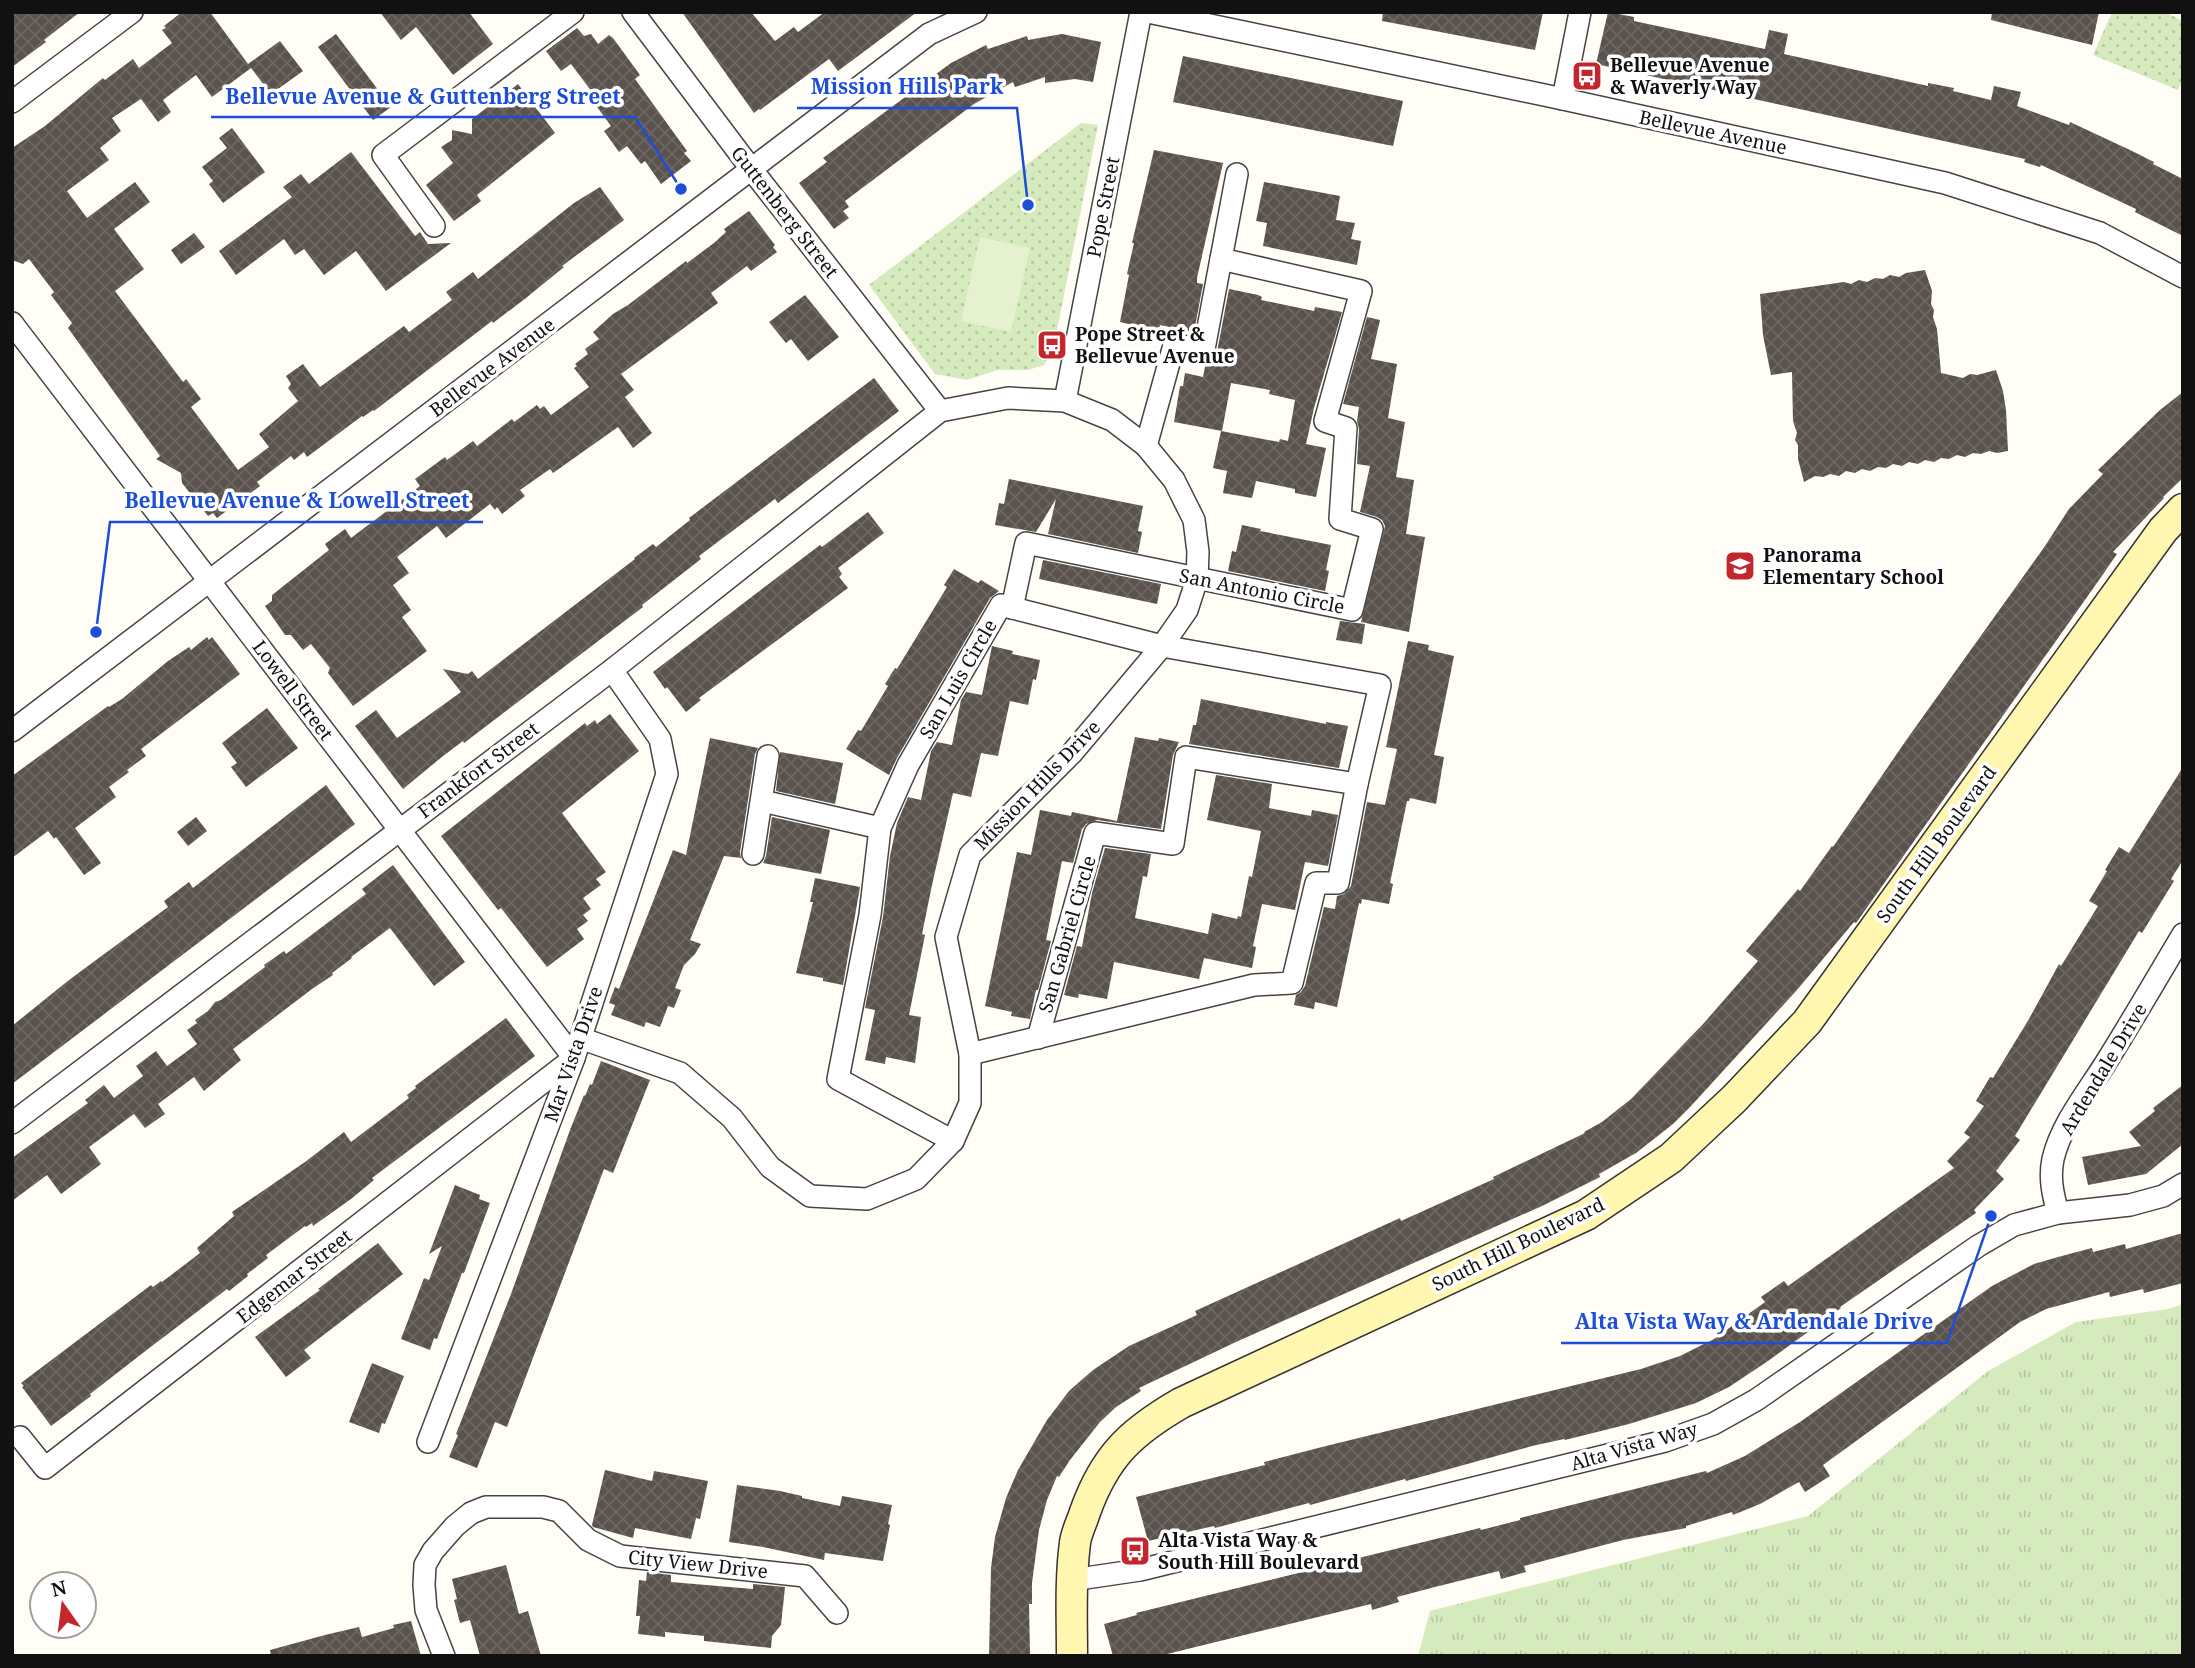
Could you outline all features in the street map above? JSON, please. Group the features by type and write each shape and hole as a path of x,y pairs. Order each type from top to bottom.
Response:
{"street":[{"path":"12,102 132,12"},
{"path":"434,226 383,155 573,12"},
{"name":"Guttenberg Street","path":"633,12 940,411"},
{"name":"Bellevue Avenue","path":"12,731 929,34 976,12"},
{"name":"Pope Street","path":"1065,401 1140,12"},
{"name":"Bellevue Avenue","path":"1148,12 1945,183 2100,233 2183,277"},
{"path":"1563,99 1580,12"},
{"path":"1146,446 1174,345 1203,349 1237,174"},
{"name":"San Antonio Circle","path":"1012,608 1026,543 1352,610 1372,529 1339,520 1346,428 1325,421 1361,290 1221,259"},
{"name":"Lowell Street","path":"12,323 574,1058"},
{"name":"Mission Hills Drive","path":"580,1038 680,1073 732,1118 770,1167 810,1196 867,1199 916,1179 953,1141 970,1102 970,1055 946,937 970,855 1072,753 1162,646 1186,610 1197,579 1198,552 1194,520 1174,480 1146,446 1112,420 1065,401 1008,398 940,411"},
{"name":"Frankfort Street","path":"12,1124 612,670 940,411"},
{"name":"South Hill Boulevard","path":"1072,1656 1075,1540 1090,1499 1109,1461 1130,1437 1181,1403 1586,1215 1671,1158 1734,1099 1807,1022 2163,530 2183,509"},
{"name":"San Luis Circle","path":"953,1141 838,1079 870,915 880,828 908,765 1001,605 1162,646"},
{"name":"San Gabriel Circle","path":"970,1055 1254,985 1292,983 1316,883 1338,883 1380,685 1162,646"},
{"name":"Mar Vista Drive","path":"428,1442 574,1058 667,774 660,739 612,670"},
{"path":"754,854 768,756"},
{"name":"San Gabriel Circle","path":"1038,1038 1095,833 1172,844 1186,757 1357,784"},
{"path":"762,802 880,828"},
{"name":"Ardendale Drive","path":"2058,1213 2051,1175 2053,1159 2064,1129 2183,934"},
{"name":"Edgemar Street","path":"20,1437 46,1468 574,1058"},
{"name":"Alta Vista Way","path":"1072,1580 1140,1570 1665,1441 1713,1424 1756,1400 1978,1246 2014,1225 2058,1213 2130,1205 2163,1196 2183,1184"},
{"name":"City View Drive","path":"444,1656 426,1610 425,1565 433,1551 455,1526 471,1513 486,1507 543,1507 559,1511 588,1540 620,1556 805,1576 837,1613"}],"green space":[{"path":"2112,12 2165,12 2183,21 2183,79 2178,90 2093,55"},
{"path":"1081,123 1098,125 1054,345 1044,365 1028,370 997,370 967,380 935,374 869,285"},
{"path":"980,237 1030,248 1011,332 961,321"},
{"path":"2183,1304 2183,1656 1418,1656 1430,1611 1808,1516 1988,1371 2076,1322 2168,1309"}],"building":[{"path":"12,12 80,12 12,67"},
{"path":"182,12 210,12 248,64 280,41 303,71 271,94 251,68 212,97 196,75 163,100 171,112 158,122 141,99 112,118 121,131 100,148 109,160 67,191 87,218 135,182 150,202 114,229 144,269 115,291 183,382 186,379 201,399 191,407 238,470 269,447 259,434 298,401 288,388 291,384 286,376 303,364 320,387 404,326 409,332 452,300 446,292 473,272 478,279 574,203 600,187 624,220 562,266 564,267 526,298 374,411 362,416 307,457 304,452 294,460 291,456 257,482 260,486 217,518 213,513 208,516 182,483 181,473 156,459 160,456 68,328 72,323 51,295 54,292 29,259 23,264 12,260 12,148 45,126 103,78 105,80 133,59 139,68 172,43 162,30"},
{"path":"380,12 469,12 493,44 453,75 416,27 401,40"},
{"path":"682,12 751,12 775,41 794,27 798,32 825,12 917,12 838,71 829,59 754,113"},
{"path":"1383,12 1543,12 1535,50 1382,21"},
{"path":"1608,12 1634,17 1634,21 1765,49 1769,30 1788,34 1784,54 1928,86 1928,83 1954,88 1953,91 1991,100 1994,86 2021,92 2017,106 2069,125 2070,122 2154,162 2153,164 2183,179 2183,236 2135,212 2136,209 2041,165 2040,167 2024,162 2025,159 1596,64"},
{"path":"1992,12 2099,12 2092,45 1991,20"},
{"path":"577,28 584,36 591,34 598,44 609,35 613,38 640,75 635,79 687,151 684,153 691,161 661,184 645,161 641,164 627,146 619,152 604,131 611,126 597,107 601,104 571,64 561,71 546,51"},
{"path":"336,34 391,107 373,120 318,47"},
{"path":"1062,34 1101,42 1093,82 1075,79 1045,83 1045,77 1015,87 1013,82 974,104 845,201 849,207 843,211 849,218 834,229 799,183 827,162 823,158 951,63 986,45 988,49 1027,36 1028,40"},
{"path":"1183,56 1403,101 1393,146 1173,102"},
{"path":"518,84 555,133 477,195 481,201 454,221 426,185 453,163 441,147 452,140 452,130 472,134 472,119"},
{"path":"232,128 265,172 223,203 209,184 213,181 202,167 227,148 219,138"},
{"path":"1154,150 1223,163 1197,278 1197,283 1203,284 1194,332 1160,325 1159,331 1120,322 1132,243"},
{"path":"351,152 415,236 420,232 428,244 451,243 386,291 356,251 324,275 304,249 295,255 284,239 236,275 219,251 292,197 283,187 301,174 309,184"},
{"path":"1264,182 1340,196 1336,220 1355,223 1351,239 1361,241 1357,265 1263,246 1267,223 1256,221"},
{"path":"749,211 775,245 773,247 777,252 751,271 747,266 711,293 718,303 621,374 634,390 625,397 652,433 633,448 618,427 553,473 550,469 520,490 525,496 502,514 497,507 495,510 490,504 446,538 437,526 397,557 409,573 393,585 411,610 402,617 427,651 353,706 328,673 330,668 311,644 303,650 291,635 285,635 265,606 272,601 272,595 329,550 325,544 345,529 351,538 420,486 415,479 445,457 447,460 473,441 477,446 512,419 514,422 537,405 540,409 544,406 551,415 589,387 574,368 577,366 575,364 588,354 585,349 599,339 593,332 613,314 714,243 726,232 724,229"},
{"path":"194,233 205,247 181,264 171,250"},
{"path":"1925,270 1932,291 1931,304 1937,329 1941,373 1963,378 1970,374 1996,370 2006,410 2008,451 1973,453 1965,457 1957,455 1934,462 1909,462 1902,466 1893,464 1870,471 1862,469 1855,473 1846,471 1839,476 1815,476 1804,482 1795,440 1797,433 1793,421 1792,372 1771,375 1763,335 1760,294 1844,282 1851,284 1859,280 1867,282 1875,278 1883,279 1890,275 1899,277"},
{"path":"1229,289 1258,295 1262,297 1261,300 1314,311 1315,307 1342,312 1306,444 1326,448 1316,497 1295,493 1295,489 1256,481 1252,498 1223,493 1227,471 1213,468 1221,431 1279,442 1280,439 1288,441 1295,400 1269,394 1270,390 1231,383 1222,431 1174,422 1185,373 1203,377 1206,362 1214,358 1217,352"},
{"path":"805,295 839,337 808,361 791,339 786,343 769,322"},
{"path":"1367,317 1380,320 1371,359 1397,364 1388,418 1405,422 1396,477 1414,480 1406,534 1425,537 1409,632 1361,622 1385,526 1377,517 1360,512 1370,466 1357,464 1359,407 1343,404"},
{"path":"874,378 899,411 778,503 775,499 699,556 701,559 642,605 643,607 464,743 463,741 443,756 403,789 355,726 376,710 397,738 461,692 443,669 468,674 472,671 478,679 634,558 653,544 656,547 690,520 689,518"},
{"path":"2183,392 2183,478 2113,552 2117,554 1856,923 1854,922 1797,990 1691,1106 1636,1153 1599,1174 1600,1177 1542,1206 1139,1388 1141,1391 1116,1407 1100,1422 1059,1477 1057,1476 1047,1500 1039,1530 1032,1604 1029,1604 1030,1656 989,1656 991,1568 995,1537 1006,1498 1018,1470 1047,1420 1069,1391 1093,1370 1129,1346 1197,1315 1195,1311 1400,1218 1401,1221 1494,1179 1493,1177 1585,1133 1631,1099 1704,1023 1758,961 1746,951 1798,889 1800,891 1833,847 2069,509 2103,474 2098,470 2160,410"},
{"path":"1009,479 1143,506 1138,531 1142,532 1138,553 1048,534 1056,499 1036,532 995,525 999,503 1004,504"},
{"path":"868,512 884,533 838,568 842,574 839,577 848,588 699,698 701,700 686,712 653,672 820,545 822,547"},
{"path":"1242,525 1331,545 1325,591 1228,571 1232,551 1236,552"},
{"path":"1043,560 1161,584 1157,604 1039,579"},
{"path":"954,569 999,591 990,598 889,775 846,749 858,730 861,731 888,686 885,684 947,587 944,585"},
{"path":"1340,621 1365,624 1362,644 1336,640"},
{"path":"207,637 209,640 212,637 240,674 141,749 146,756 109,787 116,797 75,828 101,863 84,875 56,837 54,839 48,831 12,858 12,776 108,706 122,699 168,661 189,647 191,650"},
{"path":"1408,641 1429,645 1428,650 1454,656 1434,755 1444,757 1436,804 1410,798 1407,801 1390,883 1393,884 1389,904 1362,899 1361,904 1359,903 1337,1007 1315,1002 1314,1009 1294,1005 1296,995 1305,986 1324,907 1335,909 1337,896 1344,894 1351,886 1367,802 1385,805 1397,749 1386,747"},
{"path":"992,646 1040,660 1036,680 1033,679 1028,705 1010,701 998,756 981,753 971,797 953,793 922,934 925,935 909,1015 921,1017 915,1063 886,1057 885,1064 865,1060 875,1010 865,1008 883,917 897,823 908,797 921,800 931,751 937,742 952,745 961,700 966,692 982,695"},
{"path":"1201,699 1348,726 1339,768 1189,744"},
{"path":"267,708 298,748 246,787 231,767 237,763 222,743"},
{"path":"610,714 639,751 562,813 606,872 596,879 601,885 583,898 591,909 583,915 588,921 577,929 584,939 547,967 501,908 498,910 441,836 585,723 587,726 595,720 597,724"},
{"path":"1135,737 1179,742 1173,755 1161,829 1097,820 1086,824 1082,829 1073,863 1062,861 1046,940 1051,941 1030,1019 1011,1016 1012,1012 985,1006 1017,852 1031,855 1040,810 1071,816 1072,812 1117,821"},
{"path":"710,738 758,748 741,858 724,856 690,940 701,944 684,965 675,988 681,990 674,1008 668,1006 660,1027 646,1022 644,1027 611,1015 615,1005 609,1003 615,987 619,989 673,850 686,855"},
{"path":"780,752 843,763 835,804 776,791"},
{"path":"2183,767 2183,860 2171,879 2174,881 2142,933 2139,931 2015,1136 2020,1140 1996,1171 2004,1179 1974,1210 1976,1213 1840,1307 1768,1361 1729,1387 1696,1403 1629,1424 1532,1446 1406,1481 1405,1479 1215,1528 1214,1526 1148,1541 1136,1497 1265,1465 1264,1462 1322,1447 1641,1369 1680,1356 1714,1339 1765,1302 1761,1297 1784,1281 1788,1286 1954,1168 1947,1161 1970,1137 1964,1133 1984,1106 1976,1101 2029,1019 2059,964 2061,966 2098,906 2089,901 2107,871 2105,870 2119,847 2129,853"},
{"path":"1216,775 1272,784 1269,808 1311,816 1312,810 1338,815 1328,866 1305,862 1295,910 1262,904 1253,946 1256,947 1252,968 1204,958 1199,979 1114,962 1107,999 1079,994 1078,998 1064,995 1077,946 1082,947 1092,893 1105,848 1151,854 1147,877 1143,876 1135,918 1208,934 1212,913 1237,919 1238,916 1241,917 1261,831 1207,820"},
{"path":"326,785 355,824 12,1084 12,1026 168,907 164,901 189,882 193,888"},
{"path":"196,817 207,831 188,846 177,832"},
{"path":"772,817 830,830 821,874 763,863"},
{"path":"393,865 465,962 434,986 390,928 351,957 332,973 333,975 233,1049 241,1060 204,1091 194,1077 158,1104 165,1114 145,1128 134,1114 89,1147 101,1164 61,1194 47,1175 12,1201 12,1158 88,1103 85,1100 104,1085 114,1098 143,1076 136,1066 156,1051 167,1066 197,1044 187,1030 197,1023 195,1020 215,1002 265,967 264,965 284,951 286,954 366,894 362,889"},
{"path":"815,878 860,887 843,985 796,973 813,902 810,902"},
{"path":"506,1018 535,1056 372,1178 374,1180 351,1199 313,1226 312,1223 305,1226 266,1255 268,1258 247,1274 248,1276 148,1349 51,1426 21,1383 151,1285 153,1287 162,1282 200,1253 197,1248 234,1216 232,1212 344,1132 351,1142 409,1098 407,1095 415,1086"},
{"path":"601,1061 650,1080 613,1173 604,1169 507,1427 495,1422 477,1468 449,1457 458,1435 456,1434 511,1294 570,1130"},
{"path":"2183,1085 2183,1144 2146,1174 2088,1185 2082,1157 2141,1146 2129,1132 2155,1111 2153,1108"},
{"path":"455,1185 480,1195 479,1199 490,1203 464,1273 430,1350 401,1339 424,1278 429,1280 442,1246 429,1254"},
{"path":"2183,1233 2183,1283 2144,1293 2143,1289 2110,1297 2109,1292 2046,1309 2020,1322 1823,1465 1830,1476 1805,1492 1799,1482 1760,1504 1733,1515 1732,1512 1686,1528 1623,1540 1524,1566 1526,1572 1501,1579 1499,1571 1397,1597 1399,1602 1372,1610 1371,1604 1159,1656 1113,1656 1104,1624 1137,1615 1136,1613 1480,1528 1481,1530 1706,1471 1707,1473 1745,1456 1800,1422 1992,1286 2034,1264 2092,1248 2093,1252 2125,1244 2126,1249"},
{"path":"378,1243 403,1274 304,1350 311,1358 286,1377 255,1337 320,1290 318,1289"},
{"path":"372,1363 404,1376 379,1433 349,1422"},
{"path":"605,1470 652,1481 654,1471 708,1481 700,1519 696,1518 691,1539 635,1528 633,1538 593,1527"},
{"path":"737,1485 780,1491 840,1506 842,1496 892,1505 883,1561 825,1553 824,1560 729,1542"},
{"path":"506,1565 519,1614 528,1611 541,1656 480,1656 470,1620 460,1623 452,1579"},
{"path":"647,1572 671,1575 671,1582 753,1589 753,1584 785,1587 781,1625 772,1636 771,1648 704,1641 704,1636 665,1632 665,1637 638,1634 640,1616 636,1616 639,1580 646,1581"},
{"path":"411,1621 421,1656 271,1656 270,1650 325,1635 359,1627 362,1637"}],"place":[{"name":"Bellevue Avenue & Waverly Way","path":"1587,76"},
{"name":"Bellevue Avenue & Guttenberg Street","path":"681,189"},
{"name":"Mission Hills Park","path":"1028,205"},
{"name":"Pope Street & Bellevue Avenue","path":"1052,345"},
{"name":"Panorama Elementary School","path":"1740,566"},
{"name":"Bellevue Avenue & Lowell Street","path":"96,632"},
{"name":"Alta Vista Way & Ardendale Drive","path":"1991,1216"},
{"name":"Alta Vista Way & South Hill Boulevard","path":"1135,1551"}]}
